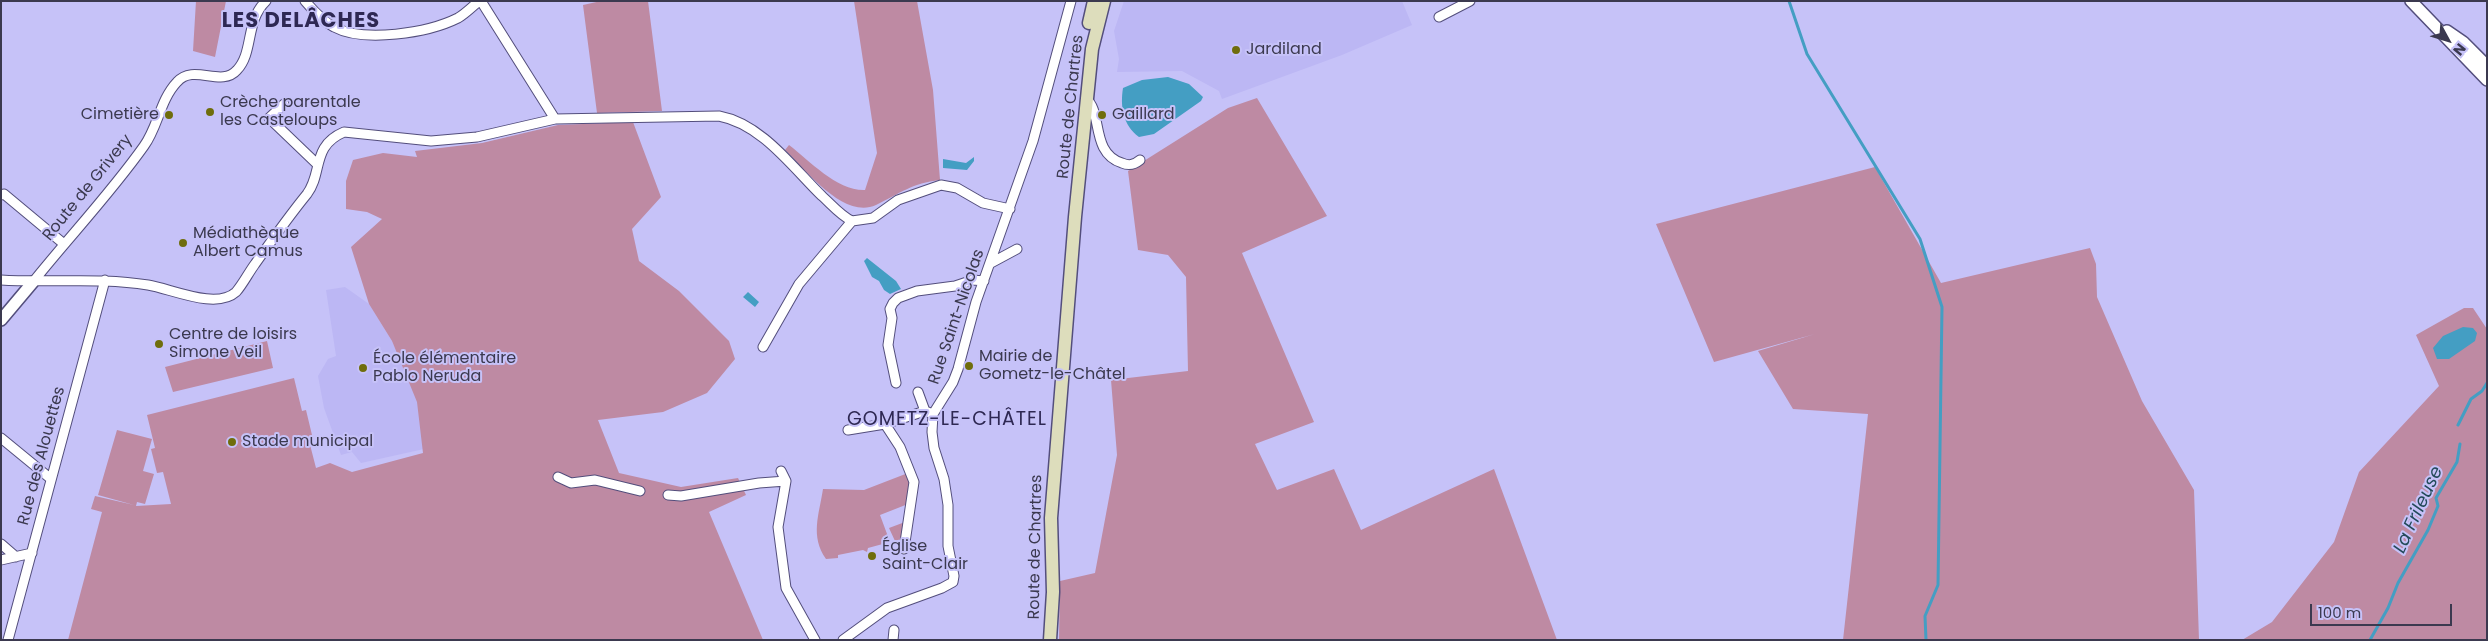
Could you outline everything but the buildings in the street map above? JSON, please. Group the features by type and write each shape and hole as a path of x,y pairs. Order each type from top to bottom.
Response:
{"main road":[{"name":"Route de Chartres","path":"1085,99 1086,42 1094,1"},
{"name":"Route de Chartres","path":"1050,640 1053,592 1050,518 1075,216 1085,99 1092,49 1104,1"}],"street":[{"name":"Route de Grivery","path":"1,320 146,144 164,104 176,83 191,74 220,77 230,75 238,69 242,62 254,15 266,1"},
{"path":"305,1 333,27 350,33 386,34 422,31 459,18 480,1 555,119"},
{"name":"Rue Saint-Nicolas","path":"929,412 953,382 984,281 1033,141 1071,1"},
{"path":"1439,17 1470,1"},
{"path":"2411,1 2487,80"},
{"path":"2421,1 2450,35 2463,42 2487,66"},
{"path":"1085,99 1105,151 1118,162 1127,165 1134,165 1140,160"},
{"path":"284,104 269,118 317,164"},
{"path":"1,280 33,282 105,280 149,285 202,298 221,299 235,292 310,189 317,164 333,137 344,132 431,141 477,136 555,119 704,114 731,118 768,143 852,222"},
{"path":"764,347 799,284 852,222 873,218 898,200 941,185 957,188 983,203 1010,209"},
{"path":"1,195 4,194 64,244"},
{"path":"991,263 1017,248"},
{"name":"Rue des Alouettes","path":"8,640 105,280"},
{"path":"896,383 888,345 892,318 890,309 893,303 898,298 917,291 955,286 973,280 984,281"},
{"path":"843,640 887,608 942,588 953,582 954,576 948,546 948,505 944,479 934,448 929,412 918,392"},
{"path":"848,430 885,424 929,412"},
{"path":"885,424 900,447 914,482 904,549"},
{"path":"1,438 52,479"},
{"path":"782,471 786,481 778,527 786,588 816,640"},
{"path":"558,477 571,483 595,480 640,491"},
{"path":"668,495 681,496 759,483 786,481"},
{"path":"1,544 16,556"},
{"path":"1,560 32,553"}],"shaded area":[{"path":"196,1 226,1 215,57 193,51"},
{"path":"601,1 648,1 662,111 597,113 583,5"},
{"path":"854,1 917,1 933,90 940,180 922,183 876,205 864,208 851,206 826,191 785,150 789,145 824,174 844,186 865,190 877,153"},
{"name":"Jardiland","path":"1124,1 1402,1 1412,25 1342,55 1222,99 1219,91 1182,71 1117,72 1119,59 1114,31"},
{"path":"1257,98 1327,216 1242,253 1314,422 1255,444 1277,490 1334,469 1361,530 1494,469 1557,640 1059,640 1060,581 1095,573 1117,455 1111,380 1188,371 1186,277 1168,255 1138,250 1128,171 1228,108"},
{"path":"633,122 661,197 632,229 639,261 679,291 729,341 735,359 707,393 663,412 598,420 619,473 681,487 738,478 746,495 709,512 763,640 68,640 102,512 91,509 95,496 134,505 98,495 117,430 152,439 143,471 154,474 145,504 137,502 136,506 171,504 163,472 157,473 151,449 155,448 147,415 294,378 302,411 306,410 312,435 308,437 316,468 330,463 352,472 423,453 417,402 392,341 369,304 351,247 382,219 367,212 346,209 346,181 353,160 383,153 417,157 415,151 482,143 558,125"},
{"path":"1875,167 1941,283 2090,248 2096,264 2097,297 2142,401 2194,490 2199,640 1843,640 1868,414 1793,409 1758,351 1815,334 1714,362 1656,224"},
{"name":"École élémentaire Pablo Neruda","path":"345,287 369,304 392,341 418,402 424,449 361,463 352,452 341,455 324,408 318,376 328,359 336,356 326,290"},
{"path":"2464,308 2473,308 2487,329 2487,640 2242,640 2272,622 2334,542 2359,472 2439,386 2416,335"},
{"path":"267,341 273,368 173,392 165,367"},
{"path":"908,473 911,489 908,504 880,515 890,542 868,548 867,552 863,550 838,555 838,558 826,559 818,542 817,534 823,489 864,490"},
{"path":"905,522 904,538 895,541 889,528"}],"water":[{"path":"1168,77 1189,84 1203,97 1201,101 1154,134 1139,137 1129,127 1124,115 1122,102 1123,88 1142,80"},
{"path":"974,157 974,161 967,170 943,168 943,159 966,163"},
{"path":"867,258 896,281 901,289 890,294 884,290 879,281 872,277 864,261"},
{"path":"748,292 759,302 755,307 743,297"},
{"path":"2463,327 2473,328 2477,333 2475,341 2449,359 2437,359 2433,348 2443,336"}],"waterway":[{"path":"1789,1 1807,54 1920,239 1942,307 1938,585 1925,616 1926,640"},
{"name":"La Frileuse","path":"2458,425 2471,399 2482,391 2487,383"},
{"name":"La Frileuse","path":"2370,640 2388,608 2398,583 2428,530 2438,506 2436,498 2457,462 2460,444"}],"place":[{"name":"Jardiland","path":"1236,50"},
{"name":"Crèche parentale les Casteloups","path":"210,112"},
{"name":"Cimetière","path":"169,115"},
{"name":"Gaillard","path":"1102,115"},
{"name":"Médiathèque Albert Camus","path":"183,243"},
{"name":"Centre de loisirs Simone Veil","path":"159,344"},
{"name":"Mairie de Gometz-le-Châtel","path":"969,366"},
{"name":"École élémentaire Pablo Neruda","path":"363,368"},
{"name":"Stade municipal","path":"232,442"},
{"name":"Église Saint-Clair","path":"872,556"}],"district":[{"name":"LES DELÂCHES","path":"301,22"},
{"name":"GOMETZ-LE-CHÂTEL","path":"947,420"}]}
